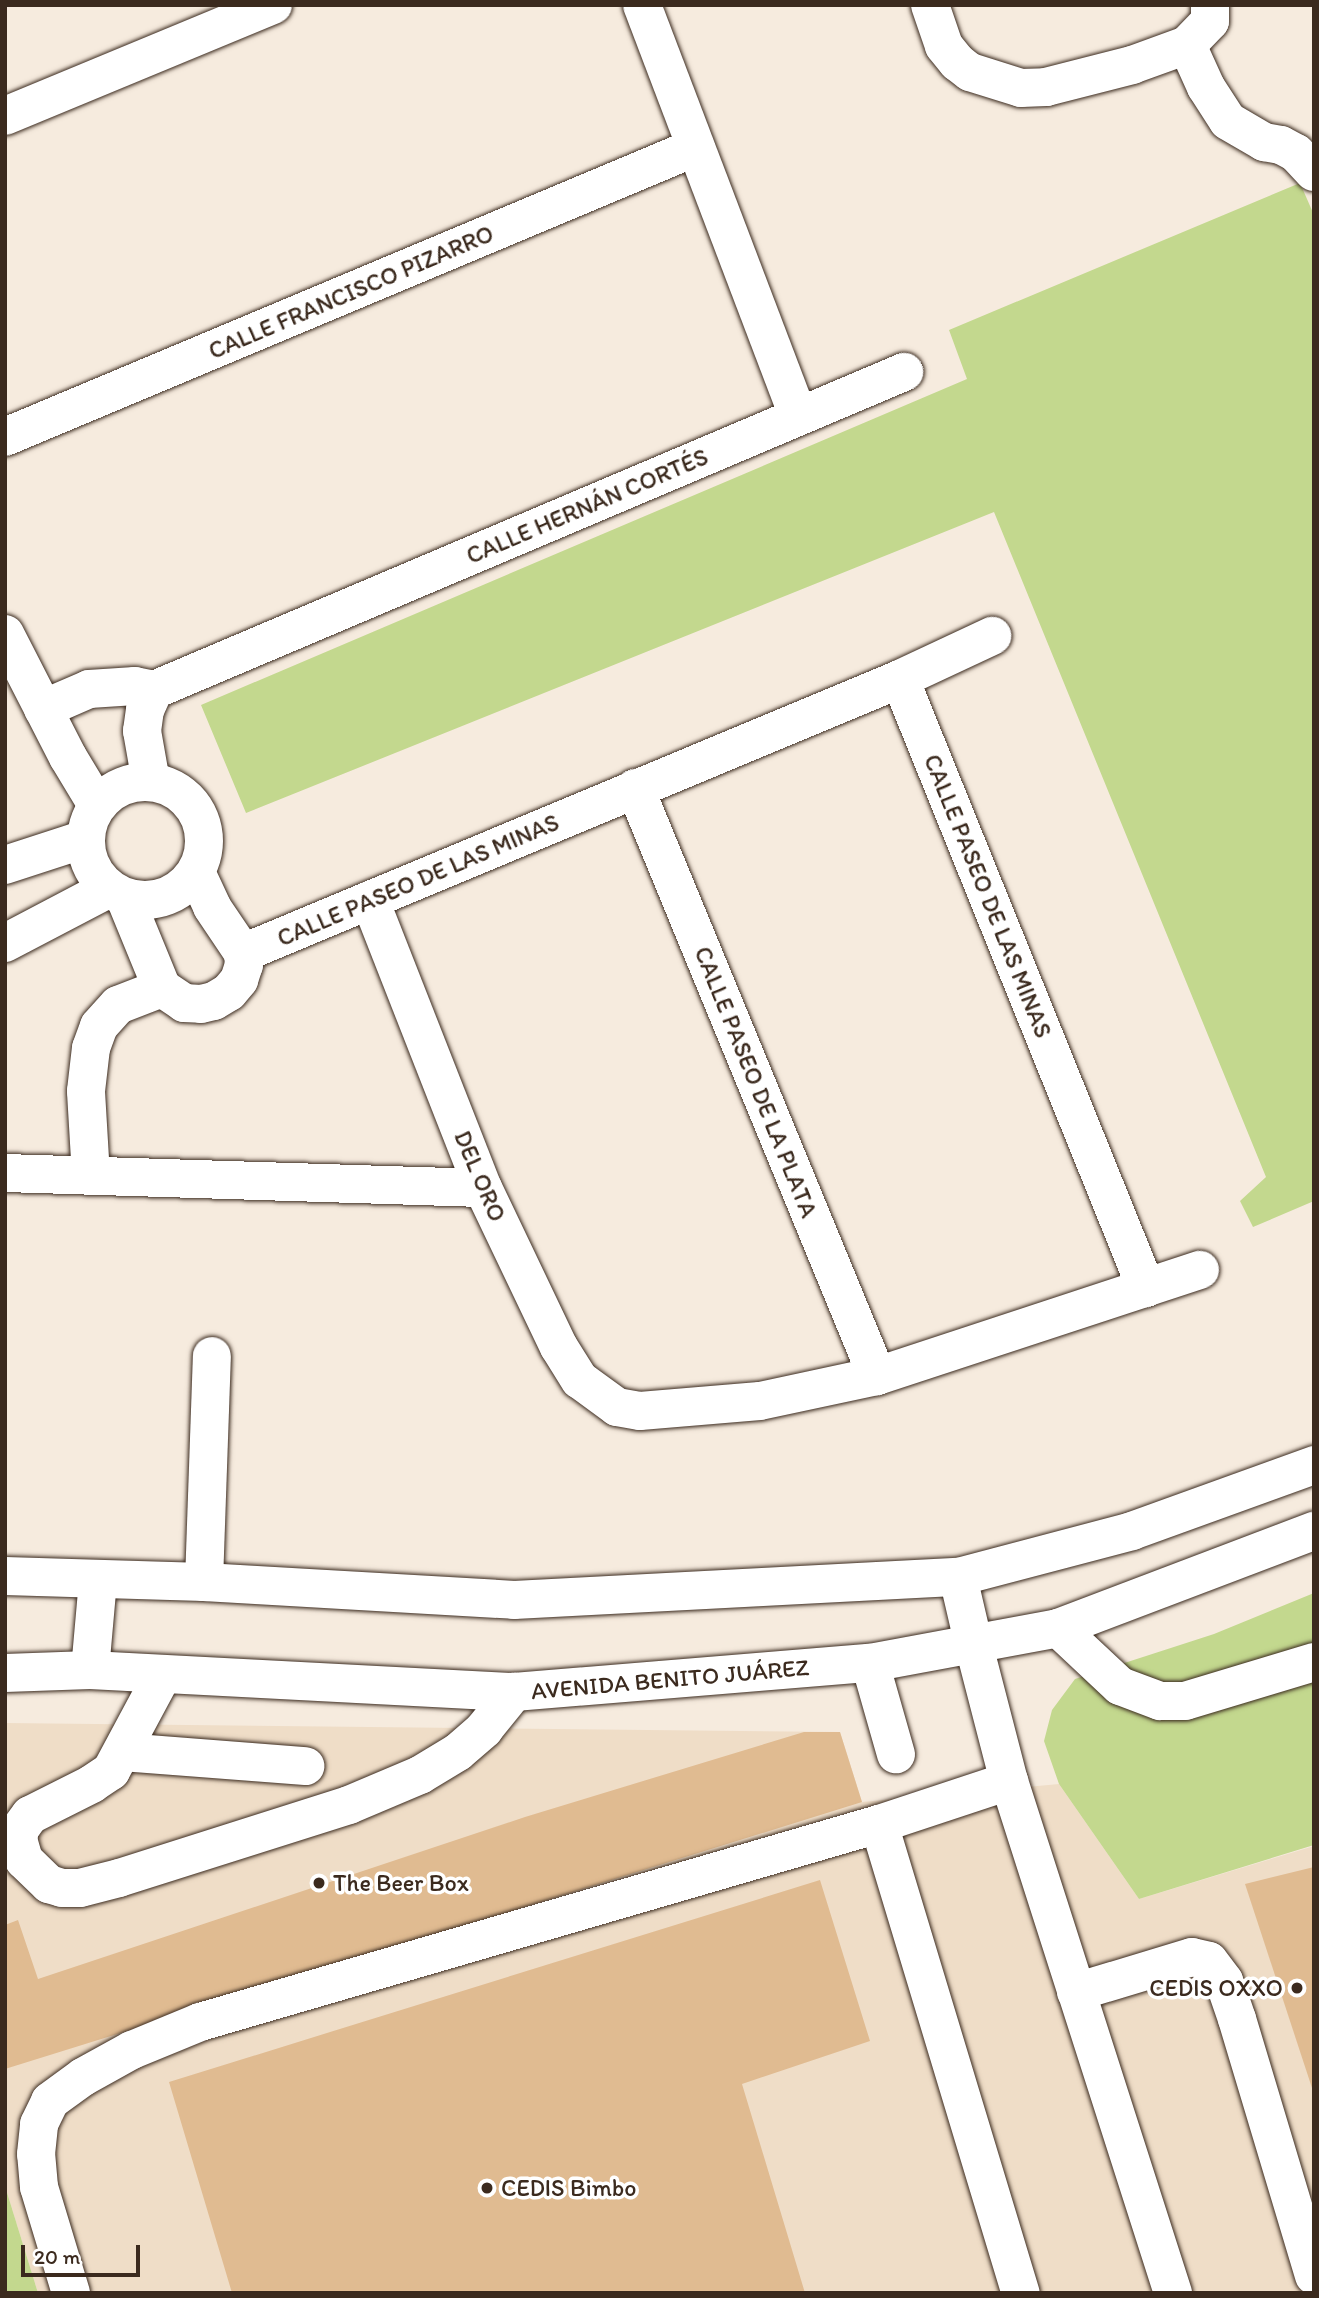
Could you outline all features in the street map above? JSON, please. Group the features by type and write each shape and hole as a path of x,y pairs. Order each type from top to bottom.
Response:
{"street":[{"path":"5,116 274,5"},
{"path":"642,5 798,416"},
{"path":"930,5 944,46 957,62 970,72 1021,88 1046,87 1132,65 1186,45 1210,21 1210,5"},
{"path":"1186,45 1206,87 1228,121 1264,142 1281,145 1296,153 1314,172"},
{"name":"CALLE FRANCISCO PIZARRO","path":"5,437 696,147"},
{"name":"CALLE HERNÁN CORTÉS","path":"43,709 89,689 124,686 154,690 904,372"},
{"path":"5,634 43,709 91,822"},
{"path":"900,678 992,636"},
{"name":"CALLE PASEO DE LAS MINAS","path":"243,953 900,678 1146,1288"},
{"path":"151,782 142,731 145,710 154,690"},
{"path":"151,782 170,787 187,798 198,814 203,844 196,872 182,887 165,897 145,901 117,893 95,875 87,858 91,822 112,791 131,783 151,782"},
{"name":"CALLE PASEO DE LA PLATA","path":"635,789 877,1376"},
{"path":"5,865 91,822"},
{"name":"CALLE PASEO DE LAS MINAS","path":"162,988 184,1003 201,1004 214,1001 229,992 239,979 244,965 243,953 212,907 196,872"},
{"path":"5,943 117,893"},
{"path":"91,1175 86,1091 91,1048 99,1027 118,1005 162,988 117,893"},
{"name":"DEL ORO","path":"370,900 483,1188 559,1348 580,1380 617,1407 640,1411 760,1401 877,1376"},
{"path":"5,1173 483,1188"},
{"path":"877,1376 1199,1270"},
{"path":"204,1582 212,1356"},
{"path":"5,1576 204,1582 514,1600 958,1577 1132,1531 1314,1465"},
{"name":"AVENIDA BENITO JUÁREZ","path":"5,1673 90,1670 514,1692 870,1663 974,1646 1058,1628 1314,1531"},
{"path":"958,1577 1009,1781 1173,2293"},
{"path":"90,1670 98,1580"},
{"path":"1058,1628 1120,1686 1160,1701 1185,1701 1314,1662"},
{"path":"870,1663 896,1754"},
{"path":"163,1674 111,1771 70,1797 30,1815 20,1829 18,1839 24,1860 49,1884 62,1888 80,1888 119,1878 349,1805 420,1774 458,1752 484,1729 514,1692"},
{"path":"122,1752 305,1766"},
{"path":"71,2293 39,2187 36,2154 39,2124 50,2101 83,2077 132,2050 200,2022 879,1824 1009,1781"},
{"path":"879,1824 1021,2293"},
{"path":"1076,1992 1192,1957 1209,1961 1224,1980 1314,2276"}],"shaded area":[{"path":"5,1723 840,1732 862,1802 1059,1784 1139,1899 1314,1846 1314,2293 38,2293 5,2186"}],"green space":[{"path":"1300,183 1314,215 1314,1201 1253,1227 1240,1201 1266,1177 994,512 246,813 201,705 967,379 949,330"},
{"path":"1314,1593 1314,1845 1139,1899 1059,1784 1044,1741 1052,1710 1075,1679 1214,1634"},
{"path":"5,2186 38,2293 5,2293"}],"building":[{"path":"804,1732 840,1732 862,1802 5,2069 5,1925 18,1920 38,1979 525,1817"},
{"name":"CEDIS OXXO","path":"1314,1867 1314,2091 1313,2091 1245,1884"},
{"name":"CEDIS Bimbo","path":"820,1880 870,2041 742,2084 805,2293 232,2293 169,2082"}],"place":[{"name":"The Beer Box","path":"319,1883"},
{"name":"CEDIS OXXO","path":"1297,1988"},
{"name":"CEDIS Bimbo","path":"487,2188"}]}
